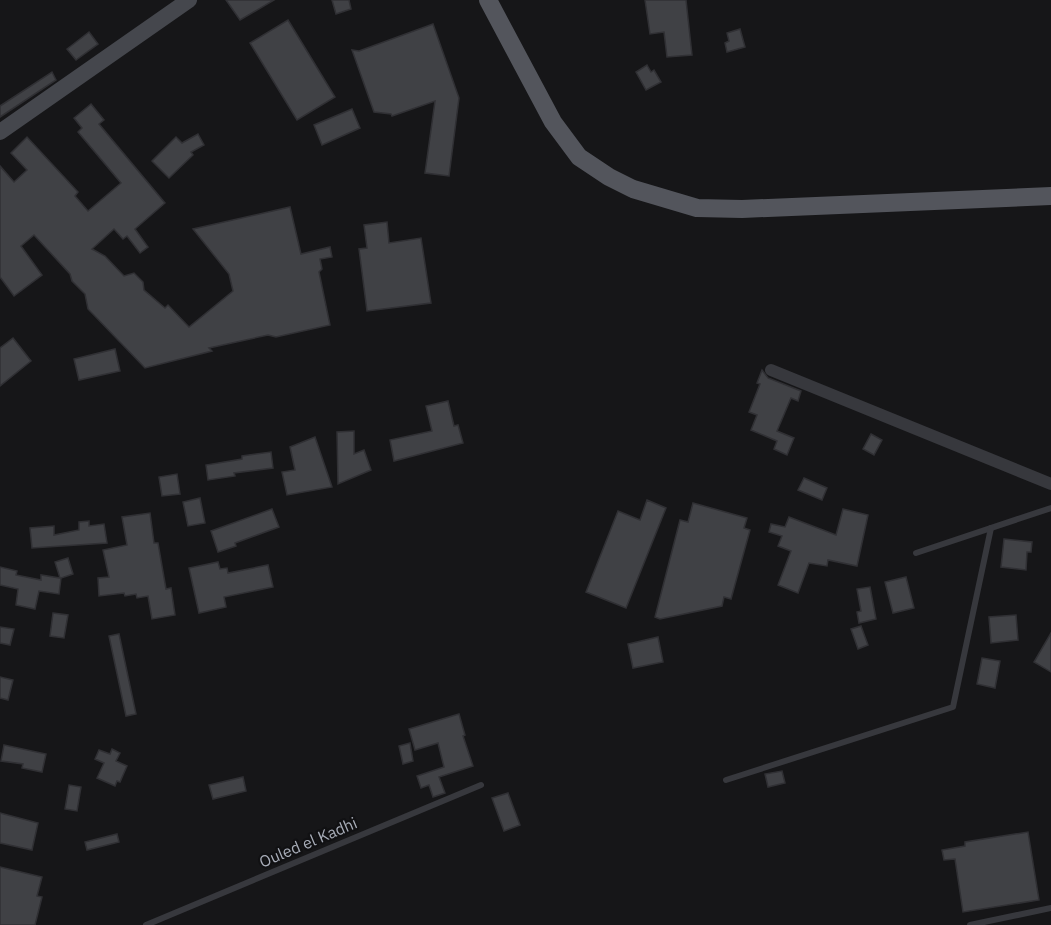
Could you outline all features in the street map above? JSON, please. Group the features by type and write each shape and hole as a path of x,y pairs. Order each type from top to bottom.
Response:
{"main road":[{"path":"0,132 189,0"},
{"path":"488,0 553,122 579,157 609,177 633,189 697,208 1051,196"}],"street":[{"path":"771,370 1051,484"}],"lane":[{"path":"916,553 1051,508"},
{"path":"726,780 953,707 991,528"},
{"name":"Ouled el Kadhi","path":"146,925 481,785"},
{"path":"970,925 1051,908"}],"building":[{"path":"226,0 274,0 240,20"},
{"path":"332,0 349,0 351,9 336,14"},
{"path":"645,0 686,0 692,55 667,57 664,32 650,34"},
{"path":"288,20 335,97 297,120 250,43"},
{"path":"433,24 459,98 449,176 425,173 435,101 392,116 374,112 352,50 359,51"},
{"path":"740,29 745,47 727,52 725,43 729,41 727,33"},
{"path":"89,32 98,44 76,60 67,49"},
{"path":"647,65 651,72 654,70 661,82 646,90 636,72"},
{"path":"52,72 56,80 0,117 0,106"},
{"path":"91,104 104,120 99,124 165,203 135,229 148,247 140,253 127,236 123,239 114,229 92,249 105,256 124,276 134,273 143,282 144,290 165,308 168,305 189,327 233,291 229,274 193,229 290,207 301,254 330,247 332,257 320,259 322,269 319,272 330,325 209,348 212,351 145,368 88,309 85,294 34,235 21,246 42,275 14,296 0,277 0,166 14,182 27,170 11,153 27,137 78,192 75,196 88,211 121,183 78,132 82,128 74,118"},
{"path":"352,109 360,128 322,145 314,125"},
{"path":"198,134 204,145 191,152 193,155 169,178 152,161 176,137 182,143"},
{"path":"387,222 389,243 421,238 431,303 367,311 359,249 367,248 364,225"},
{"path":"13,338 31,361 0,386 0,348"},
{"path":"115,349 120,371 79,380 74,359"},
{"path":"762,370 768,378 801,391 798,401 791,398 777,431 794,438 787,455 774,449 777,441 751,430 757,415 749,412 760,384 757,383"},
{"path":"448,401 454,426 458,425 463,443 394,461 390,440 432,431 426,406"},
{"path":"354,431 354,454 364,450 371,470 338,484 337,432"},
{"path":"871,434 882,440 874,455 863,449"},
{"path":"315,437 332,487 287,495 282,472 295,470 290,447"},
{"path":"271,452 273,468 234,473 235,476 208,480 206,465"},
{"path":"177,474 180,494 162,496 159,477"},
{"path":"804,478 827,488 822,500 798,490"},
{"path":"200,498 205,523 188,526 183,502"},
{"path":"647,500 666,508 626,608 586,592 618,511 640,520"},
{"path":"693,503 747,518 744,528 750,530 731,599 724,597 722,606 660,619 655,617 680,520 688,522"},
{"path":"272,509 279,527 235,543 236,546 218,552 211,531"},
{"path":"843,509 868,515 857,566 828,560 827,566 809,563 798,593 778,585 791,551 778,546 782,536 769,532 771,524 785,527 789,517 836,535"},
{"path":"150,513 154,543 158,543 166,589 171,588 175,615 152,619 148,596 137,598 136,594 125,596 124,593 99,596 98,578 109,577 103,550 127,545 122,517"},
{"path":"89,521 89,526 104,524 107,543 32,548 30,528 54,526 54,535 79,530 79,522"},
{"path":"1004,539 1032,542 1031,552 1027,552 1026,570 1001,567"},
{"path":"68,558 73,574 61,578 59,594 39,591 35,609 16,605 18,589 0,585 0,567 17,571 16,575 41,580 41,575 60,578 55,562"},
{"path":"218,562 220,569 227,568 228,573 268,565 273,587 224,597 226,607 199,613 189,568"},
{"path":"906,577 914,608 893,613 885,582"},
{"path":"870,587 876,619 859,623 857,612 861,611 857,589"},
{"path":"53,613 68,615 64,638 50,636"},
{"path":"1016,615 1018,640 991,643 989,617"},
{"path":"861,626 868,645 858,649 851,629"},
{"path":"0,627 14,629 10,645 0,643"},
{"path":"1051,633 1051,672 1034,662"},
{"path":"119,634 136,714 126,716 109,636"},
{"path":"658,637 663,662 633,668 628,644"},
{"path":"982,658 1000,661 995,688 977,684"},
{"path":"0,677 13,680 8,700 0,698"},
{"path":"459,714 465,735 463,736 473,766 439,777 445,793 433,797 429,785 421,788 417,776 444,767 438,743 415,750 409,729"},
{"path":"410,743 413,761 403,764 399,746"},
{"path":"4,745 46,754 42,772 22,768 23,764 1,761"},
{"path":"112,749 120,753 116,761 127,766 120,782 117,781 115,786 97,778 104,763 95,759 99,750 110,754"},
{"path":"782,771 785,783 768,787 765,774"},
{"path":"243,777 246,791 213,799 209,785"},
{"path":"69,785 81,787 77,811 65,809"},
{"path":"508,793 520,825 504,831 492,798"},
{"path":"0,813 38,823 32,850 0,843"},
{"path":"1028,832 1039,900 963,912 955,859 944,860 942,850 965,846 965,842"},
{"path":"117,834 119,842 87,850 85,842"},
{"path":"0,867 42,877 37,896 42,897 35,925 0,925"}]}
